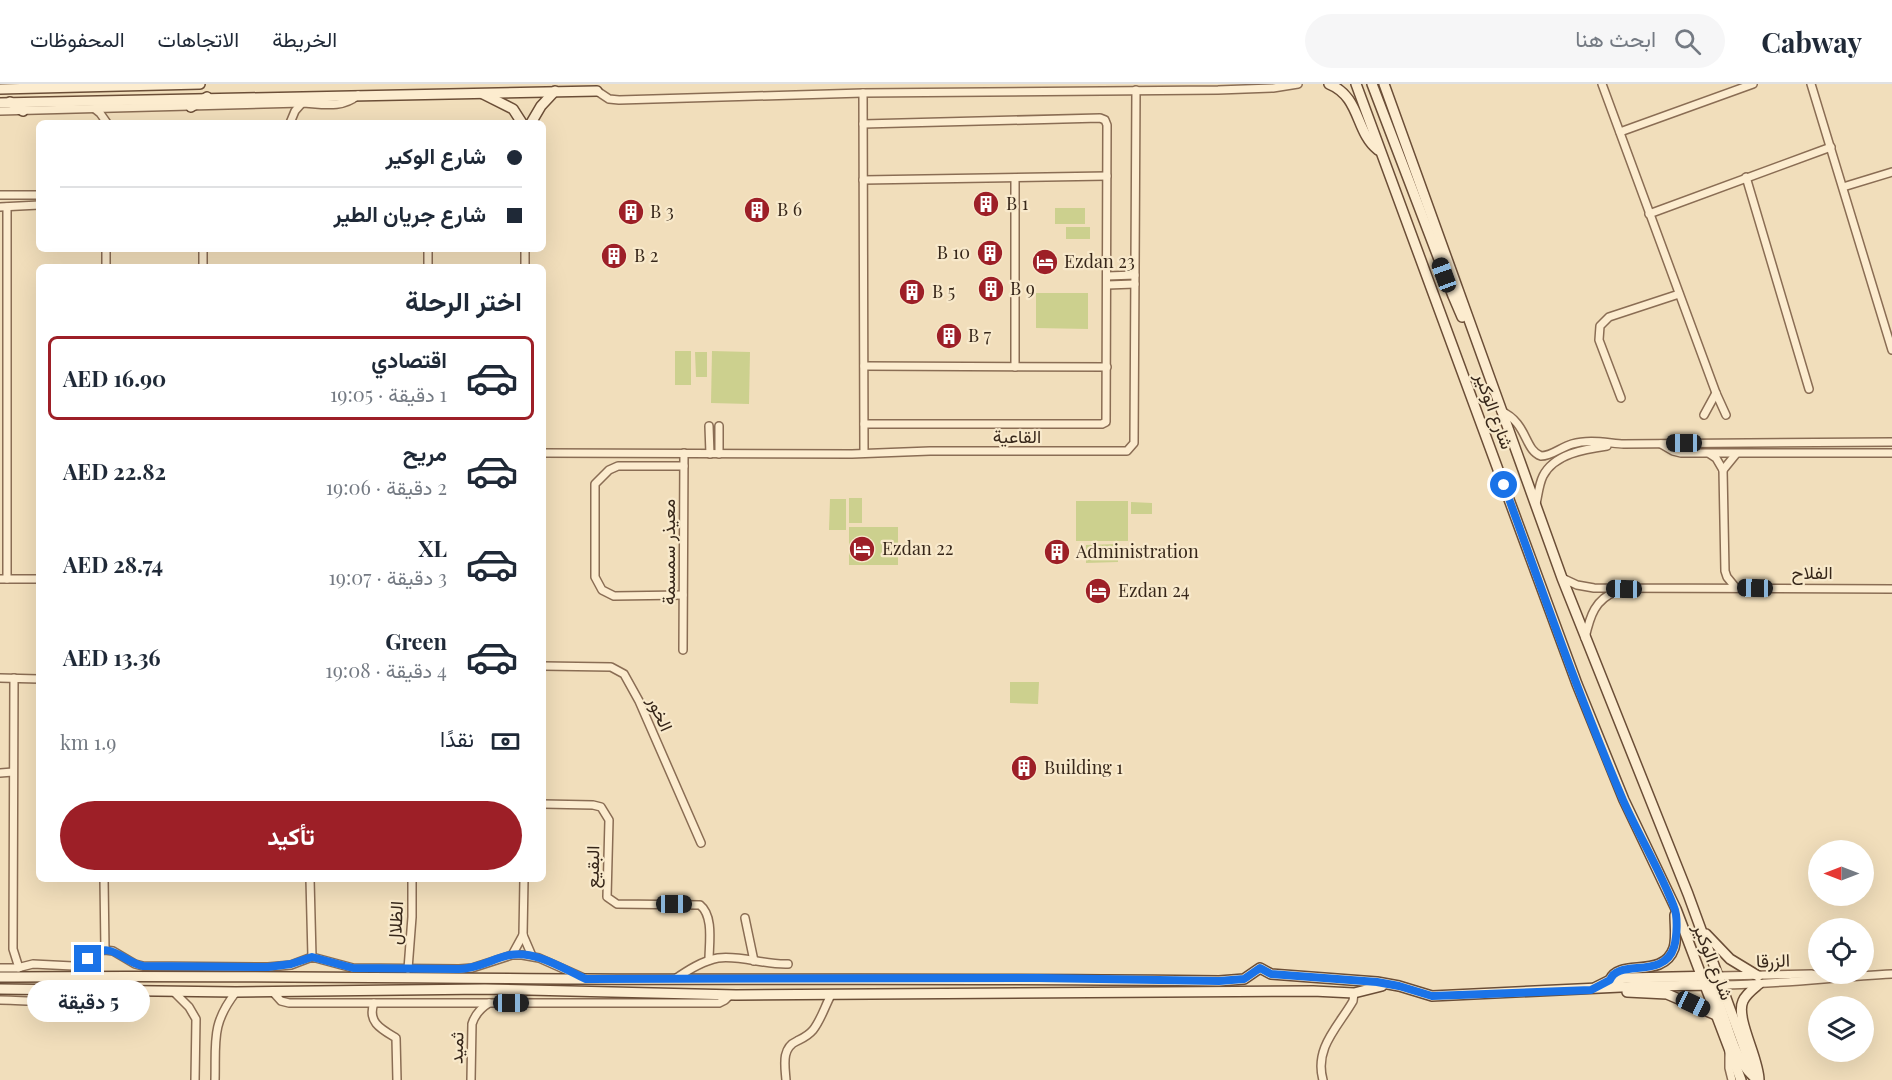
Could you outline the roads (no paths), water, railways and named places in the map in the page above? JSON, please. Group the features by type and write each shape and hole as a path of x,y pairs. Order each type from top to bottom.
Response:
{"street":[{"path":"51,84 60,89"},
{"path":"0,90 200,84"},
{"path":"5,102 597,91 614,100 863,93 1218,90 1273,88 1298,84"},
{"path":"1329,84 1336,87 1352,103 1370,142 1381,152"},
{"name":"شارع الوكير","path":"1356,84 1577,684 1623,800 1712,981 1757,1079"},
{"path":"1372,84 1460,314 1473,331"},
{"name":"شارع الوكير","path":"1384,84 1562,578 1702,930 1716,1015 1741,1080"},
{"path":"1602,84 1726,415"},
{"path":"1620,132 1753,84"},
{"path":"1811,84 1889,329 1892,350"},
{"name":"القاعية","path":"546,453 1127,451 1134,443 1136,90"},
{"path":"533,120 541,106 555,92"},
{"path":"481,93 513,109 520,120"},
{"path":"863,93 864,453"},
{"path":"0,111 279,104 334,105 349,101 358,95"},
{"path":"191,107 207,97"},
{"path":"5,102 23,111"},
{"path":"279,104 286,111 289,120"},
{"path":"291,120 302,104"},
{"path":"109,120 115,108"},
{"path":"95,109 105,120"},
{"path":"863,124 1102,118 1107,124 1106,420 1102,424 864,424"},
{"path":"1649,214 1831,147"},
{"path":"1843,187 1892,172"},
{"path":"863,180 1107,176"},
{"path":"1746,177 1809,389"},
{"path":"1014,367 1015,178"},
{"path":"0,195 36,195"},
{"path":"36,205 4,207 4,579 36,579"},
{"path":"1107,276 1135,275"},
{"path":"1107,285 1135,284"},
{"path":"1621,398 1599,340 1600,326 1609,317 1679,294"},
{"path":"864,366 1107,367"},
{"path":"1704,415 1716,393"},
{"path":"1501,411 1520,425 1531,450 1538,455 1548,455 1570,444 1585,442 1624,444 1892,442"},
{"path":"709,426 710,454"},
{"path":"719,426 719,454"},
{"path":"1788,453 1803,443"},
{"path":"1536,507 1542,477 1554,462 1585,450 1624,444"},
{"path":"1661,444 1673,451 1710,453 1892,453"},
{"name":"معيذر سمسمة","path":"683,650 684,453"},
{"path":"1710,453 1723,470 1725,571 1736,588"},
{"path":"1723,470 1736,453"},
{"path":"683,595 614,596 602,590 595,577 595,484 609,470 618,466 684,466"},
{"name":"الفلاح","path":"1562,578 1586,587 1624,589 1892,589"},
{"name":"الفلاح","path":"1585,638 1595,607 1605,597 1624,589"},
{"name":"الخور","path":"546,666 611,667 624,674 639,701 701,843"},
{"path":"0,678 36,679"},
{"path":"14,678 13,949 19,968"},
{"path":"0,773 14,772"},
{"name":"البقيع","path":"546,804 601,807 609,820 606,893 609,900 617,904 695,904 704,908 708,915 710,960"},
{"path":"104,882 105,950"},
{"path":"310,882 312,957"},
{"name":"الظلال","path":"408,969 412,882"},
{"path":"524,882 523,935 532,956"},
{"path":"1676,909 1675,940 1670,955 1654,966 1617,972 1611,977 1613,984 1630,993 1667,994 1716,1015"},
{"path":"745,918 754,962"},
{"path":"1702,930 1730,959 1758,980 1743,999 1741,1010 1758,1066 1757,1079"},
{"path":"512,955 523,935"},
{"path":"0,968 19,968 33,964 62,971 105,950 113,951 143,966 268,967 291,964 312,957 346,967 466,969 512,955 532,956 586,979"},
{"path":"675,979 710,960 729,958 788,964"},
{"path":"0,977 62,971 586,979 1038,978 1219,981 1244,979 1260,968 1271,974 1393,985 1432,996 1591,990 1613,984 1642,986 1712,981"},
{"path":"1253,972 1251,980 1254,992"},
{"name":"الزرقا","path":"1712,981 1818,981 1829,978 1892,974"},
{"path":"208,991 209,975"},
{"path":"1323,1080 1320,1064 1324,1046 1353,1001 1354,993 1348,981"},
{"path":"272,991 281,1001 289,1003 490,1003 730,995 1354,993 1393,985"},
{"path":"0,989 236,992 485,989 638,998"},
{"path":"0,1000 59,1000 70,998 82,990"},
{"path":"173,991 189,1007 195,1019 195,1080"},
{"path":"215,1080 217,1023 222,1011 236,992"},
{"path":"786,1080 785,1060 788,1049 795,1042 807,1036 814,1028 831,995"},
{"path":"374,1003 371,1011 372,1020 396,1038 397,1080"},
{"name":"ثميد","path":"465,1003 474,1017 471,1031 471,1080"},
{"name":"ثميد","path":"474,1017 490,1003"},
{"path":"1729,1048 1729,1068 1732,1080"}],"place":[{"name":"B 1","path":"986,204"},
{"name":"B 6","path":"757,210"},
{"name":"B 3","path":"631,212"},
{"name":"B 10","path":"990,253"},
{"name":"B 2","path":"614,256"},
{"name":"Ezdan 23","path":"1045,262"},
{"name":"B 9","path":"991,289"},
{"name":"B 5","path":"912,292"},
{"name":"B 7","path":"949,336"},
{"name":"Ezdan 22","path":"862,549"},
{"name":"Administration","path":"1057,552"},
{"name":"Ezdan 24","path":"1098,591"},
{"name":"Building 1","path":"1024,768"}]}
